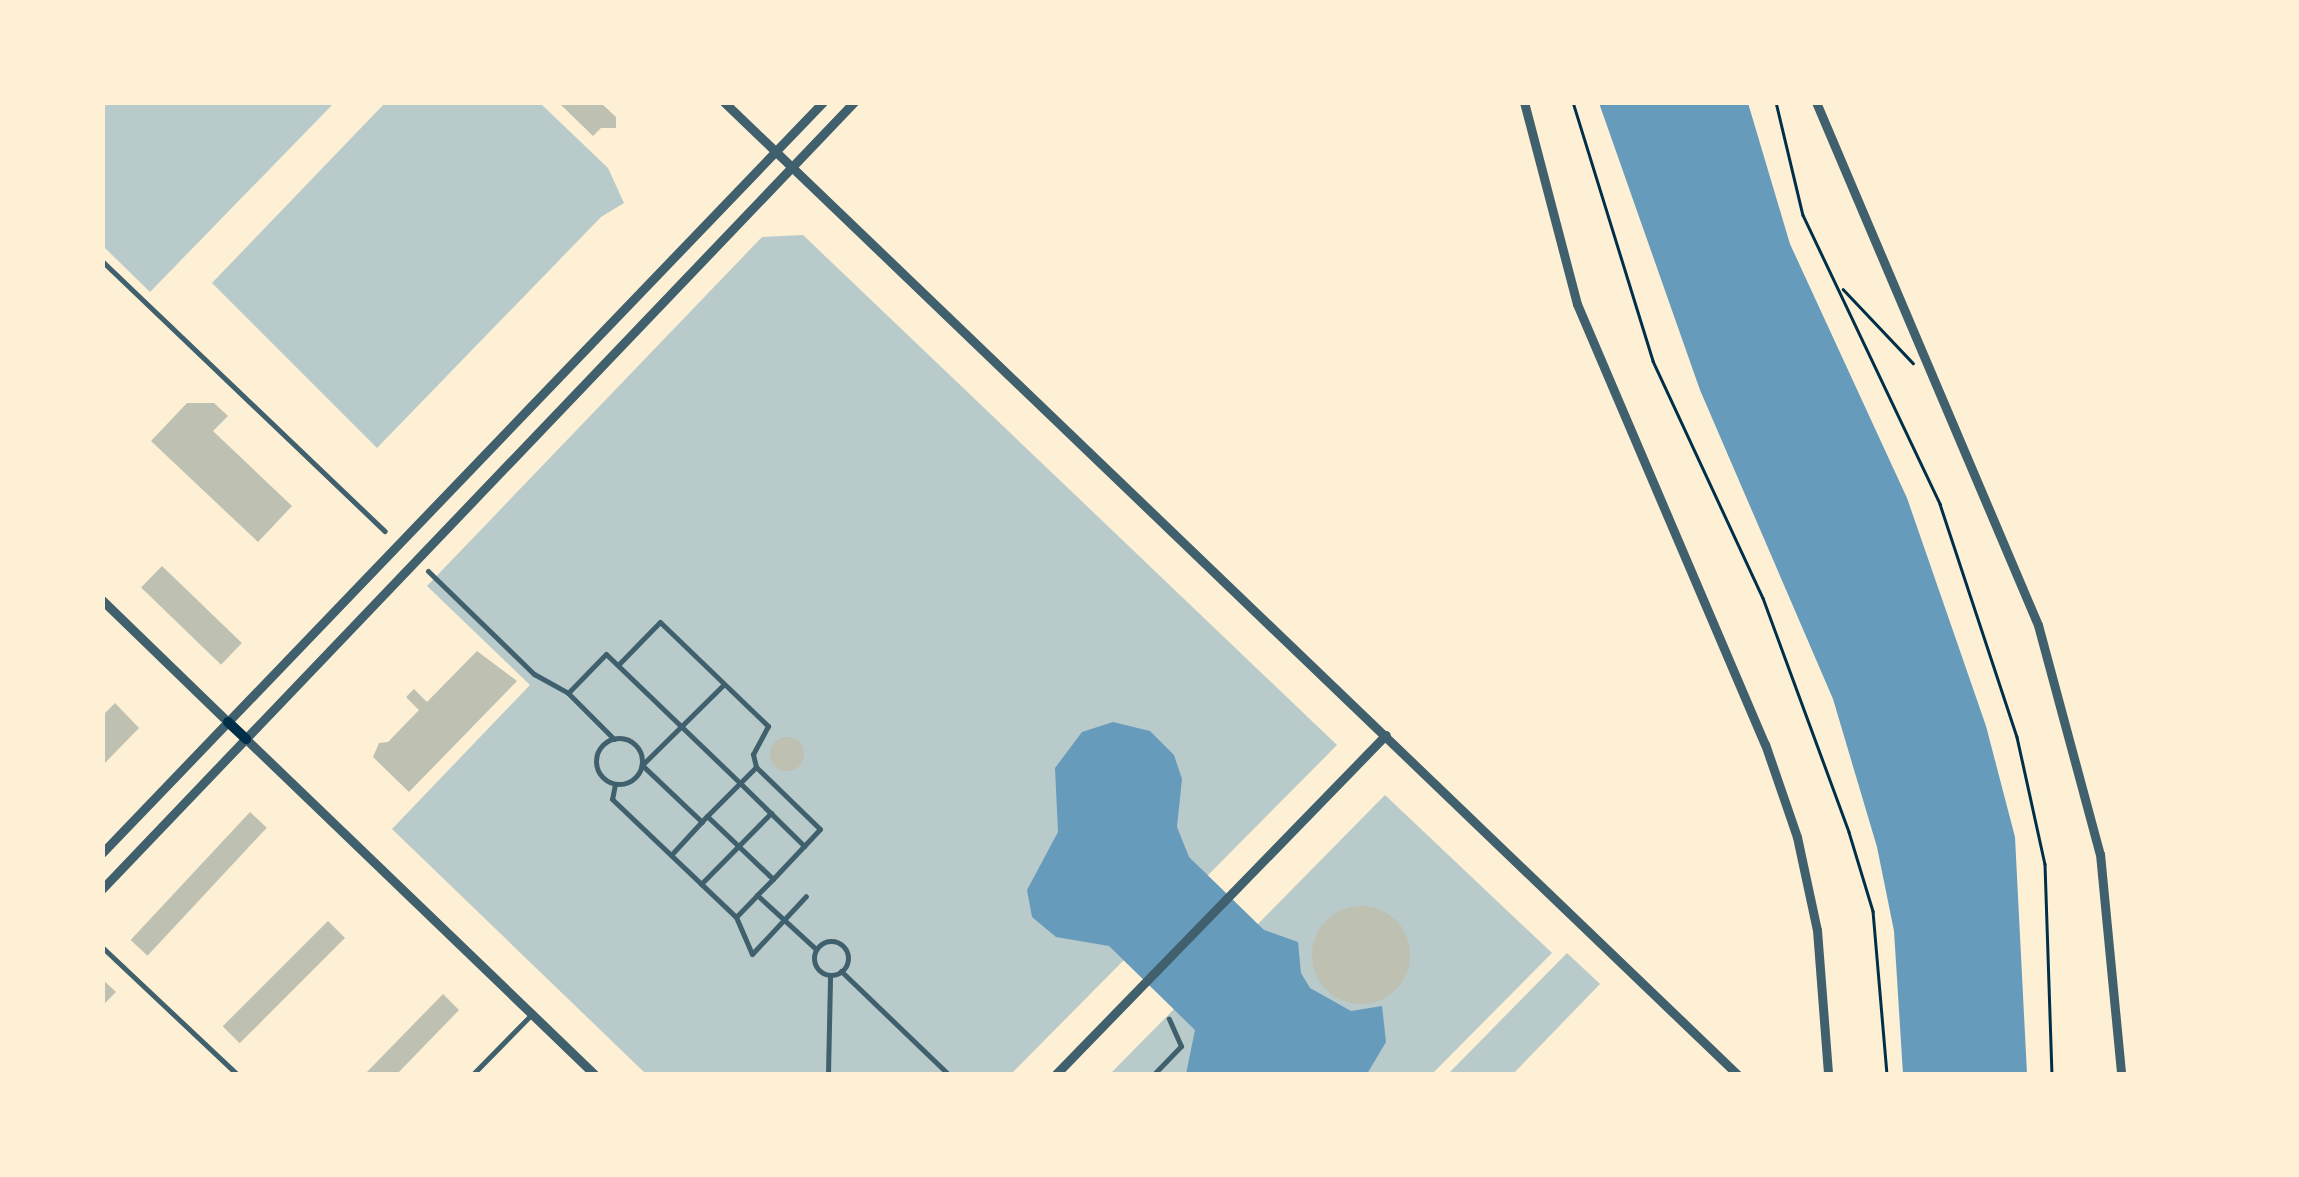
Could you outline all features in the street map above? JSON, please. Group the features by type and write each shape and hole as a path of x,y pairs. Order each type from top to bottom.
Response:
{"main road":[{"path":"228,722 246,739"}],"street":[{"path":"724,102 1737,1074"},
{"path":"102,853 823,102"},
{"path":"102,890 854,102"},
{"path":"1524,102 1577,304 1765,744 1797,837 1816,930 1828,1074"},
{"path":"1816,102 1837,165 1935,378 2038,625 2070,726 2112,930 2121,1074"},
{"path":"102,261 385,530"},
{"path":"428,572 534,674 568,693 614,738 636,745 642,765 702,822"},
{"path":"102,600 228,722"},
{"path":"618,664 660,622 768,726 753,754 756,767 820,829 736,917"},
{"path":"568,693 606,654 804,846"},
{"path":"614,738 600,747 596,762 602,776 615,784 635,778 642,765 724,684"},
{"path":"1056,1074 1386,735"},
{"path":"246,739 594,1074"},
{"path":"671,855 756,767"},
{"path":"615,784 612,798 736,917 752,954 806,896"},
{"path":"701,884 771,813"},
{"path":"708,816 772,879"},
{"path":"757,894 816,949"},
{"path":"824,941 840,943 848,957 841,972 830,975 816,966 816,949 824,941"},
{"path":"102,946 237,1074"},
{"path":"841,972 948,1074"},
{"path":"828,1074 830,975"},
{"path":"473,1074 532,1014"},
{"path":"1154,1074 1182,1046 1168,1019"}],"path":[{"path":"1573,102 1654,360 1763,598 1849,832 1874,911 1887,1074"},
{"path":"1776,102 1803,215 1940,504 2016,737 2045,864 2052,1074"},
{"path":"1838,284 1900,354 1935,378"}],"shaded area":[{"path":"102,103 334,103 150,292 103,246"},
{"path":"385,103 540,103 608,168 624,203 601,217 377,448 212,283"},
{"path":"803,235 1337,745 1011,1074 646,1074 392,829 530,685 427,586 762,237"},
{"path":"1385,795 1552,953 1432,1074 1110,1074"},
{"path":"1567,953 1600,984 1513,1074 1448,1074"}],"water":[{"path":"1599,103 1748,103 1790,244 1907,498 1986,726 2015,837 2027,1074 1903,1074 1894,931 1877,847 1833,699 1700,390"},
{"path":"1113,722 1150,731 1174,755 1182,779 1177,827 1189,857 1264,930 1298,942 1301,973 1310,988 1351,1011 1382,1006 1386,1042 1367,1074 1186,1074 1195,1030 1109,946 1056,937 1032,917 1027,890 1058,832 1055,768 1082,732"}],"building":[{"path":"558,102 600,102 616,117 616,128 601,128 593,136"},
{"path":"187,403 214,403 228,416 213,431 292,506 258,542 151,441"},
{"path":"162,566 242,643 221,665 141,588"},
{"path":"477,651 517,681 409,792 373,757 379,743 388,742 419,710 406,697 414,689 427,702"},
{"path":"115,703 139,728 102,766 102,716"},
{"path":"787,737 799,742 804,754 799,766 787,771 775,766 770,754 775,742"},
{"path":"250,812 267,828 147,956 131,940"},
{"path":"1361,906 1380,910 1396,920 1406,936 1410,955 1406,974 1396,990 1380,1000 1361,1004 1342,1000 1326,990 1316,974 1312,955 1316,936 1326,920 1342,910"},
{"path":"328,921 345,938 240,1043 223,1026"},
{"path":"102,979 116,992 102,1006"},
{"path":"443,994 459,1010 397,1074 365,1074"}]}
